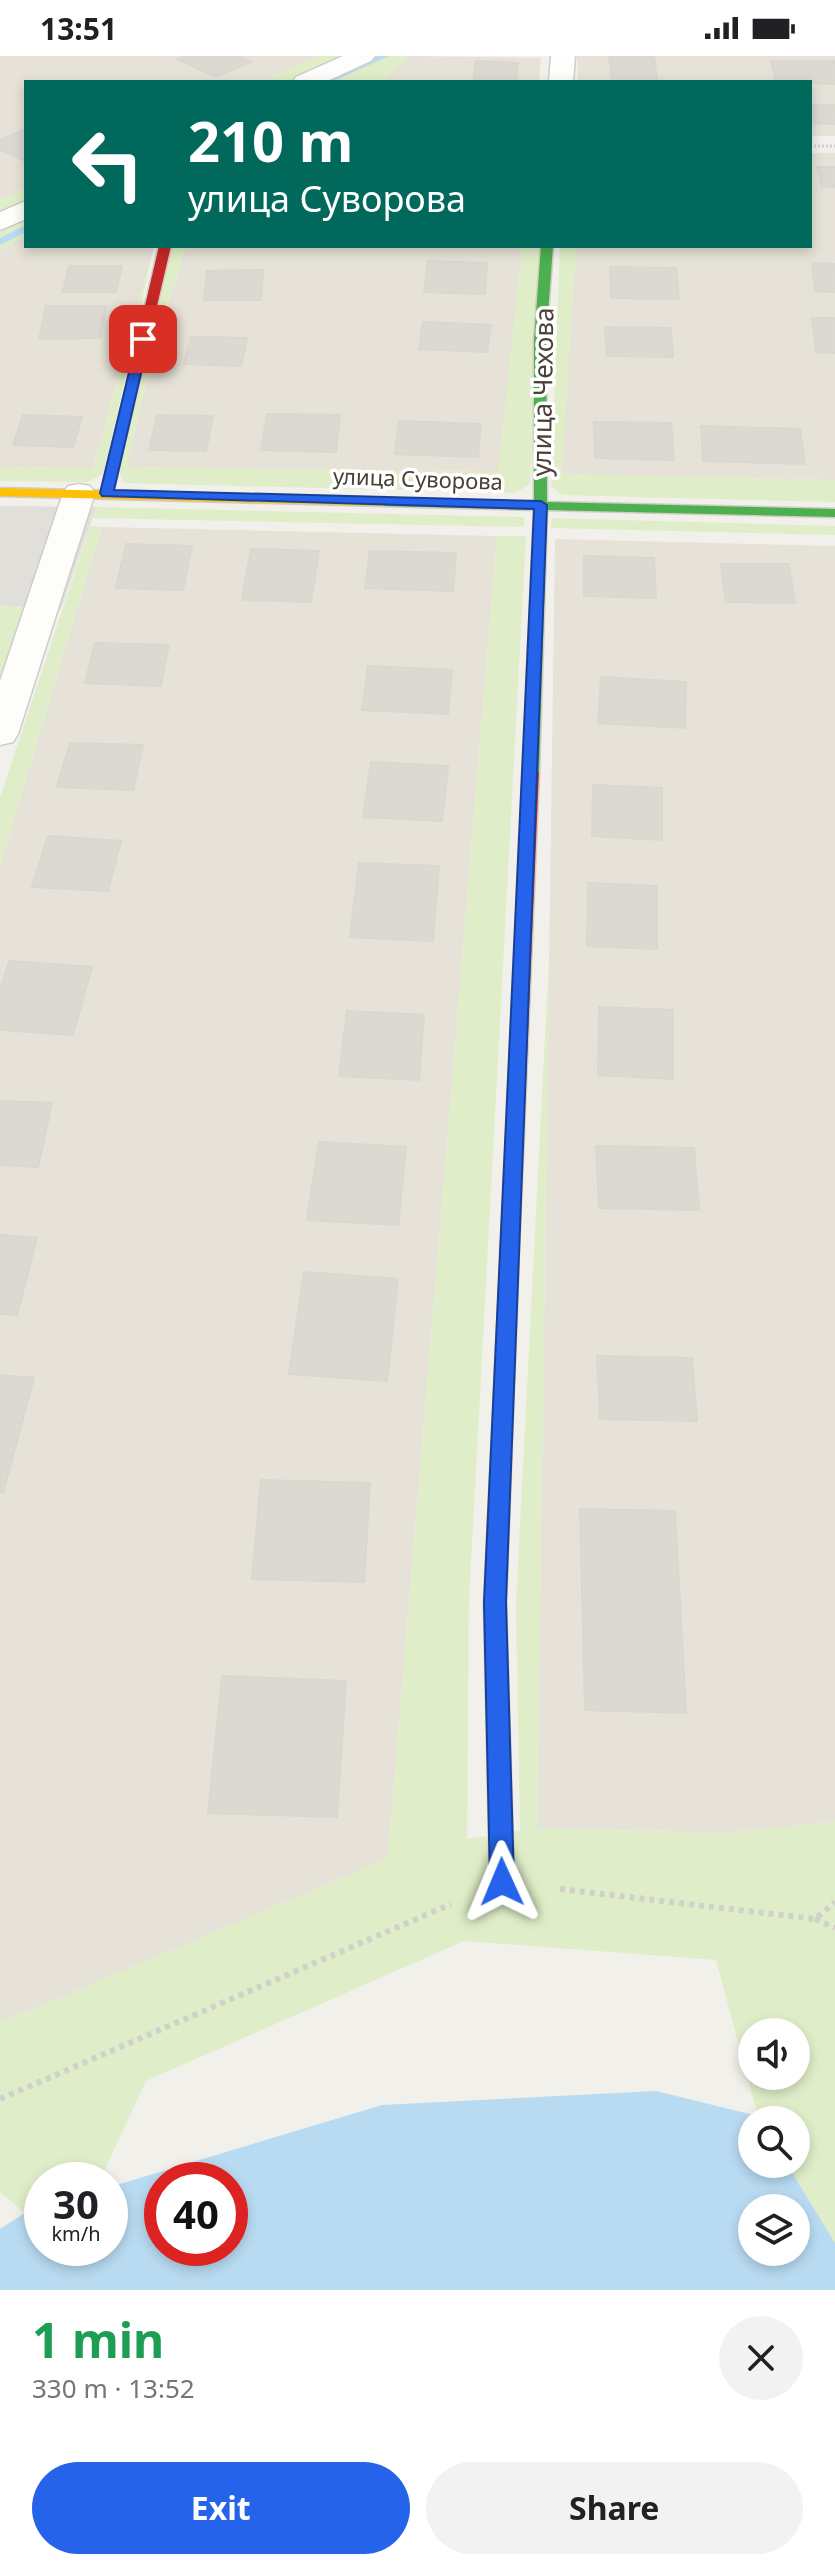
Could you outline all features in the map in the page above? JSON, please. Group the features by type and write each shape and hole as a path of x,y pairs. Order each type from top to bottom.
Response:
{"street":[{"path":"309,80 363,56"},
{"path":"0,222 24,210"},
{"path":"0,734 93,493 164,248"},
{"name":"улица Чехова","path":"502,1882 495,1602 541,505 540,341 547,248"},
{"name":"улица Суворова","path":"0,492 835,513"}],"path":[{"path":"812,146 835,146"},
{"path":"0,2099 502,1882 815,1919 835,1928"},
{"path":"815,1919 835,1902"}],"shaded area":[{"path":"0,56 319,56 265,80 24,80 24,189 0,200"},
{"path":"410,56 541,58 539,80 384,80"},
{"path":"577,56 835,56 835,136 812,136 812,80 578,80"},
{"path":"812,153 835,153 835,480 561,474 576,248 812,248"},
{"path":"24,236 24,248 153,248 93,468 0,467 0,251"},
{"path":"185,248 522,248 499,472 127,467 149,369"},
{"path":"0,506 96,507 61,609 0,606"},
{"path":"102,527 497,536 388,1858 0,2021 0,865"},
{"path":"555,539 835,546 835,1822 723,1833 537,1828"}],"green space":[{"path":"319,56 354,56 300,80 265,80"},
{"path":"374,56 410,56 384,80 320,80"},
{"path":"24,189 24,236 0,251 0,200"},
{"path":"154,248 104,473 88,482 0,481 0,467 93,468"},
{"path":"171,248 185,248 149,369 127,467 498,472 522,248 543,248 530,484 515,493 124,483 119,472"},
{"path":"560,248 576,248 562,474 835,480 835,502 562,495 551,486"},
{"path":"96,507 524,517 524,527 92,518"},
{"path":"552,518 835,526 835,535 551,528"},
{"path":"90,526 102,527 0,865 0,798"},
{"path":"497,536 526,536 469,1600 467,1839 520,1831 516,1604 549,957 537,1828 723,1833 835,1822 835,2243 810,2202 810,2194 805,2194 796,2178 810,2178 810,2106 755,2106 751,2090 810,2090 810,2018 738,2018 738,2042 716,1960 464,1941 146,2081 108,2162 24,2162 24,2212 0,2192 0,2021 388,1858"},
{"path":"0,606 30,608 0,696"}],"water":[{"path":"656,2091 738,2111 738,2178 796,2178 805,2194 738,2194 738,2266 810,2266 810,2202 835,2243 835,2290 0,2290 0,2229 24,2214 24,2266 128,2266 128,2182 144,2177 144,2266 248,2266 248,2162 193,2162 382,2105"}],"building":[{"path":"185,56 238,56 251,62 216,77 177,59"},
{"path":"609,56 654,57 657,79 612,78"},
{"path":"476,61 518,63 516,80 473,80"},
{"path":"771,61 835,61 835,84 812,83 812,80 776,80"},
{"path":"812,105 835,105 835,124 812,123"},
{"path":"24,130 24,161 0,150 0,140"},
{"path":"817,167 835,167 835,187 822,187"},
{"path":"428,261 487,263 485,294 424,292"},
{"path":"812,263 835,264 835,292 815,291"},
{"path":"69,266 122,266 116,292 63,292"},
{"path":"610,267 676,268 679,299 611,298"},
{"path":"263,270 261,300 204,300 207,271"},
{"path":"46,306 106,306 100,338 39,339"},
{"path":"812,318 835,318 835,353 816,352"},
{"path":"423,322 491,325 487,352 419,349"},
{"path":"605,327 671,328 673,357 607,356"},
{"path":"191,337 247,338 241,366 184,364"},
{"path":"267,414 340,415 336,452 261,450"},
{"path":"23,415 82,417 73,447 13,445"},
{"path":"157,415 213,416 206,451 149,450"},
{"path":"399,421 481,424 478,457 395,454"},
{"path":"594,422 671,423 674,460 595,458"},
{"path":"701,426 800,429 805,464 703,461"},
{"path":"126,544 192,546 183,590 116,588"},
{"path":"251,549 319,551 311,602 242,600"},
{"path":"370,551 456,553 453,591 365,588"},
{"path":"584,556 654,558 656,598 584,596"},
{"path":"721,564 789,564 795,603 726,602"},
{"path":"95,643 169,645 161,686 85,683"},
{"path":"368,666 452,670 448,714 362,710"},
{"path":"601,677 686,682 685,728 598,723"},
{"path":"70,743 143,745 133,790 57,787"},
{"path":"371,762 448,766 442,821 363,817"},
{"path":"593,785 662,788 662,840 592,836"},
{"path":"48,836 121,841 108,891 32,887"},
{"path":"359,863 439,866 433,941 350,937"},
{"path":"588,883 657,886 657,949 587,946"},
{"path":"9,961 92,967 73,1035 0,1030 0,991"},
{"path":"599,1007 673,1010 673,1079 598,1075"},
{"path":"347,1011 424,1015 419,1080 339,1076"},
{"path":"0,1101 52,1103 38,1167 0,1165"},
{"path":"319,1142 406,1147 398,1225 307,1220"},
{"path":"596,1146 694,1148 699,1210 599,1208"},
{"path":"0,1235 37,1238 17,1315 0,1314"},
{"path":"304,1272 398,1279 387,1381 289,1374"},
{"path":"597,1356 692,1358 697,1421 600,1419"},
{"path":"0,1375 34,1378 3,1493 0,1492"},
{"path":"261,1480 370,1483 364,1582 252,1579"},
{"path":"580,1509 675,1511 686,1713 585,1710"},
{"path":"222,1676 346,1681 337,1817 208,1813"}],"waterway":[{"path":"329,80 384,56"},
{"path":"0,242 24,229"}],"traffic: fast":[{"path":"531,772 541,532 540,341 547,248"},
{"path":"384,502 835,513"}],"traffic: slow":[{"path":"0,492 384,502"},
{"path":"502,1882 495,1602 510,1249"}],"traffic: jam":[{"path":"107,493 165,248"},
{"path":"510,1249 531,772"}],"route":[{"path":"143,339 107,493 541,505 495,1602 502,1882"}]}
